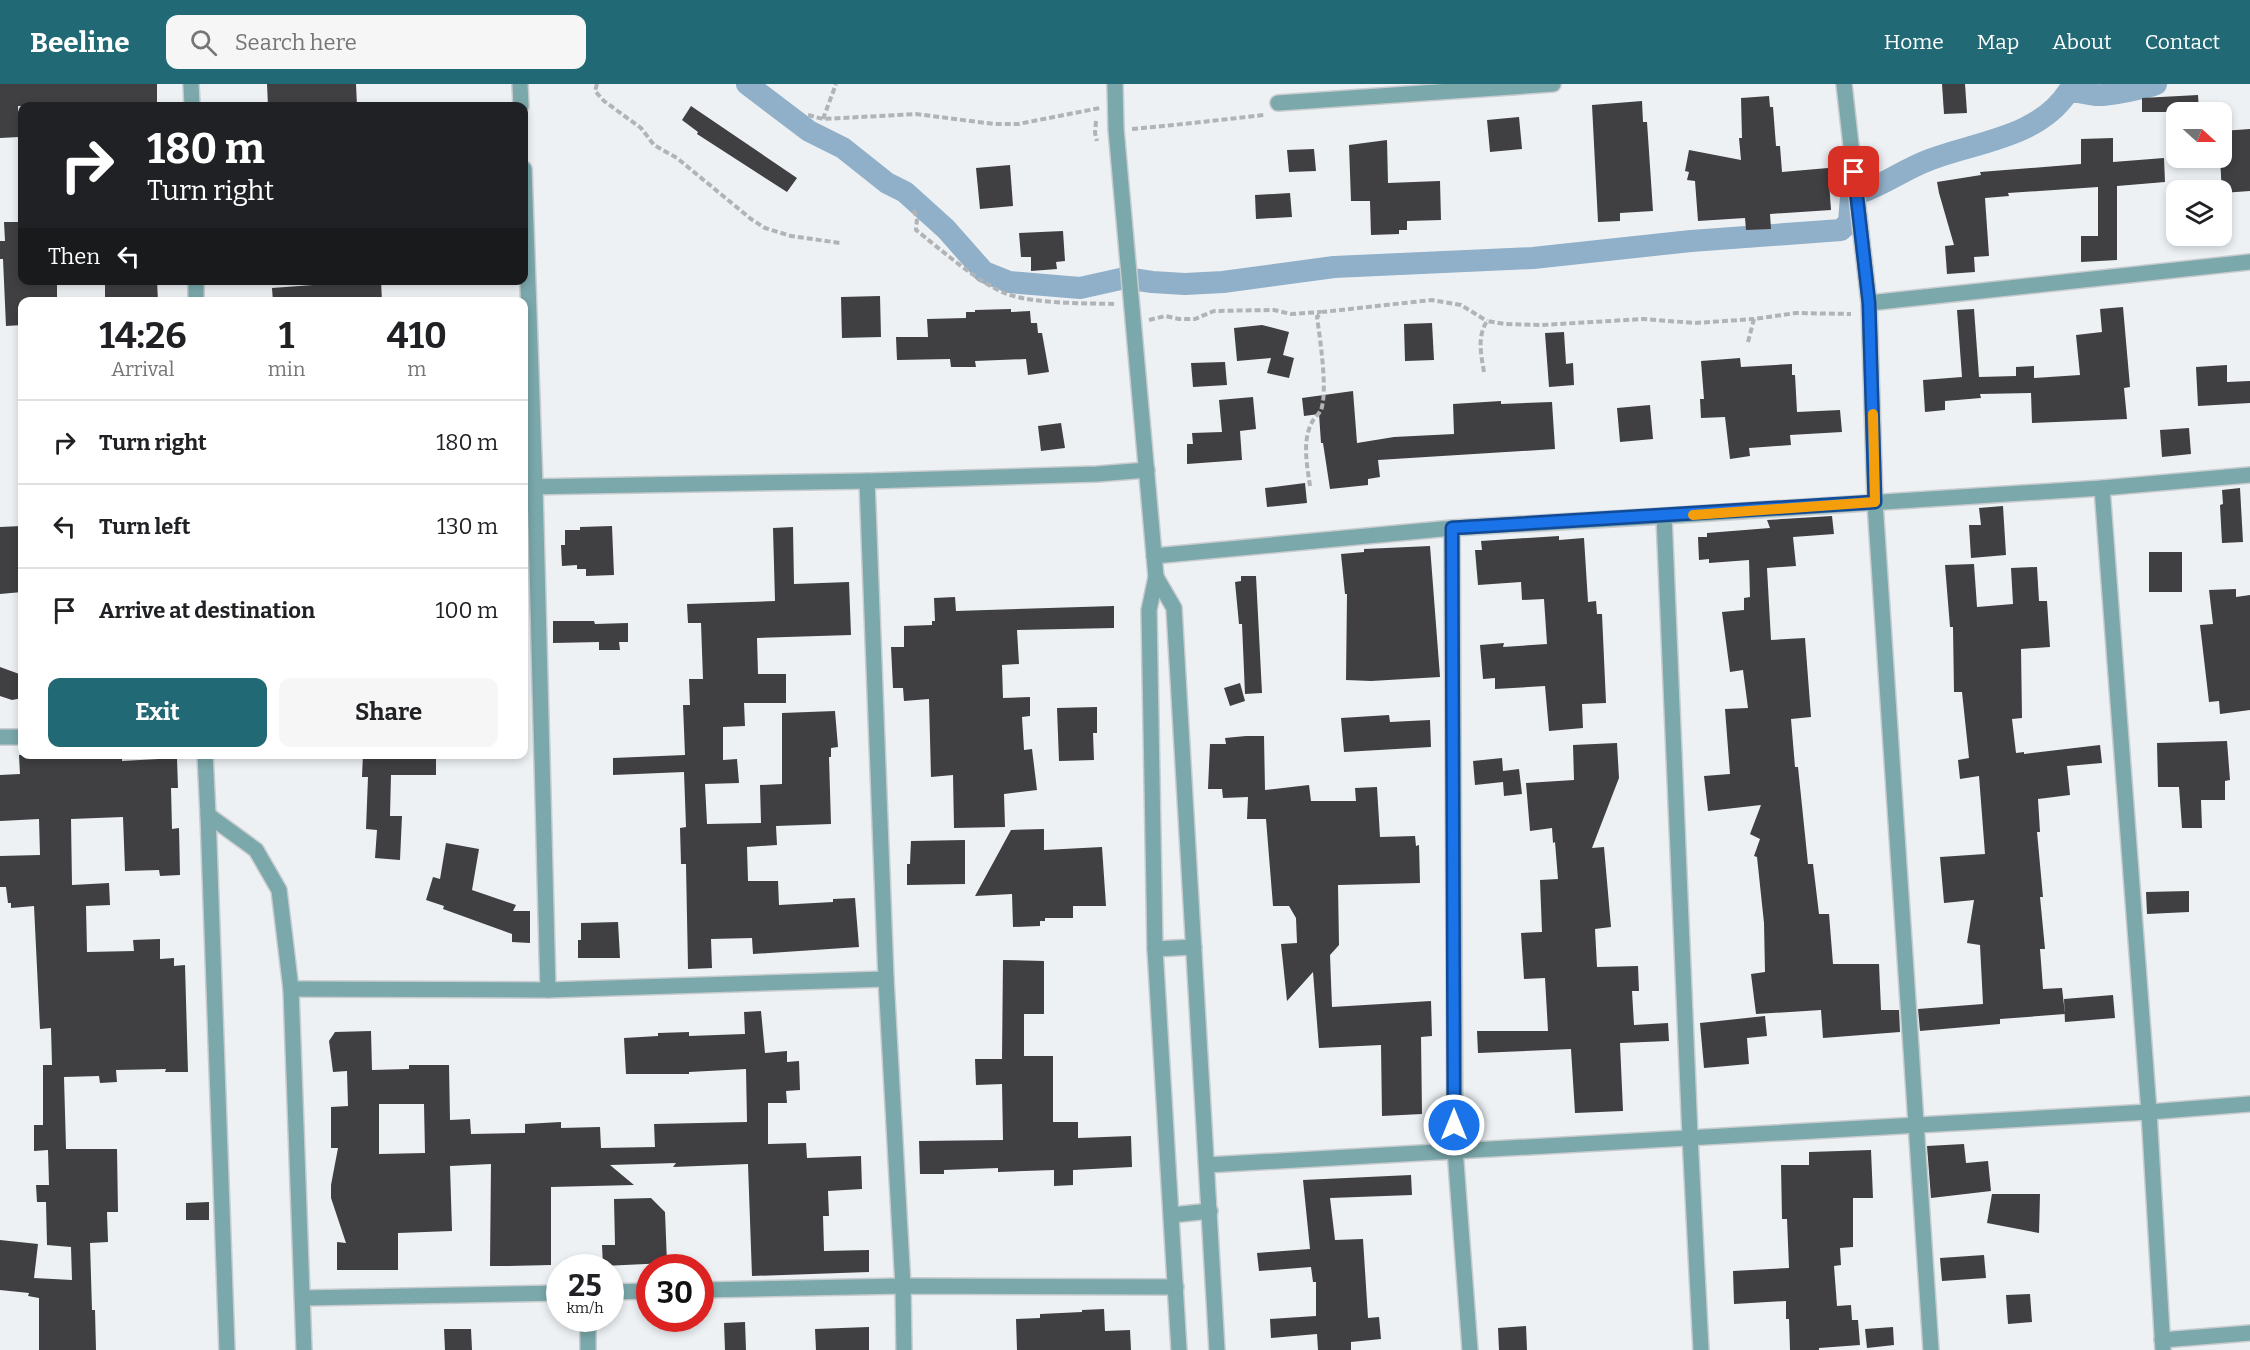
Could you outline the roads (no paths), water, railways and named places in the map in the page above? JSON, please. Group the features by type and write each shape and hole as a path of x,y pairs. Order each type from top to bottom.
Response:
{"street":[{"path":"191,84 192,102"},
{"path":"520,84 521,102"},
{"path":"1274,109 1553,84"},
{"path":"1844,84 1870,309 1875,502 1931,1350"},
{"path":"1116,89 1116,129 1156,578 1149,610 1155,949 1179,1350"},
{"path":"1870,309 2250,262"},
{"path":"528,423 548,990"},
{"path":"529,487 867,481 1096,474 1147,470"},
{"path":"1154,556 1452,528 2102,488 2250,474"},
{"path":"867,481 886,979 903,1286 904,1350"},
{"path":"2102,488 2149,1112 2162,1345 2250,1333"},
{"path":"1664,516 1701,1350"},
{"path":"1452,528 1455,1149 1470,1350"},
{"path":"1156,578 1174,608 1217,1350"},
{"path":"0,737 18,736"},
{"path":"205,759 226,1350"},
{"path":"208,815 256,850 279,890 291,989 304,1350"},
{"path":"1155,949 1194,947"},
{"path":"291,989 548,990 886,979"},
{"path":"1207,1165 1455,1149 2149,1112 2250,1104"},
{"path":"1172,1215 1210,1211"},
{"path":"714,1290 903,1286 1176,1287"},
{"path":"303,1298 546,1293"},
{"path":"588,1332 588,1350"}],"waterway":[{"path":"747,84 809,131 843,148 887,183 905,192 946,229 984,272 1009,282 1080,288 1125,278 1185,284 1223,282 1334,267 1533,258 1691,241 1841,230 1849,222 1851,197"},
{"path":"1862,192 1929,160 2023,129 2040,120 2068,92 2101,95 2136,90 2156,84"}]}
